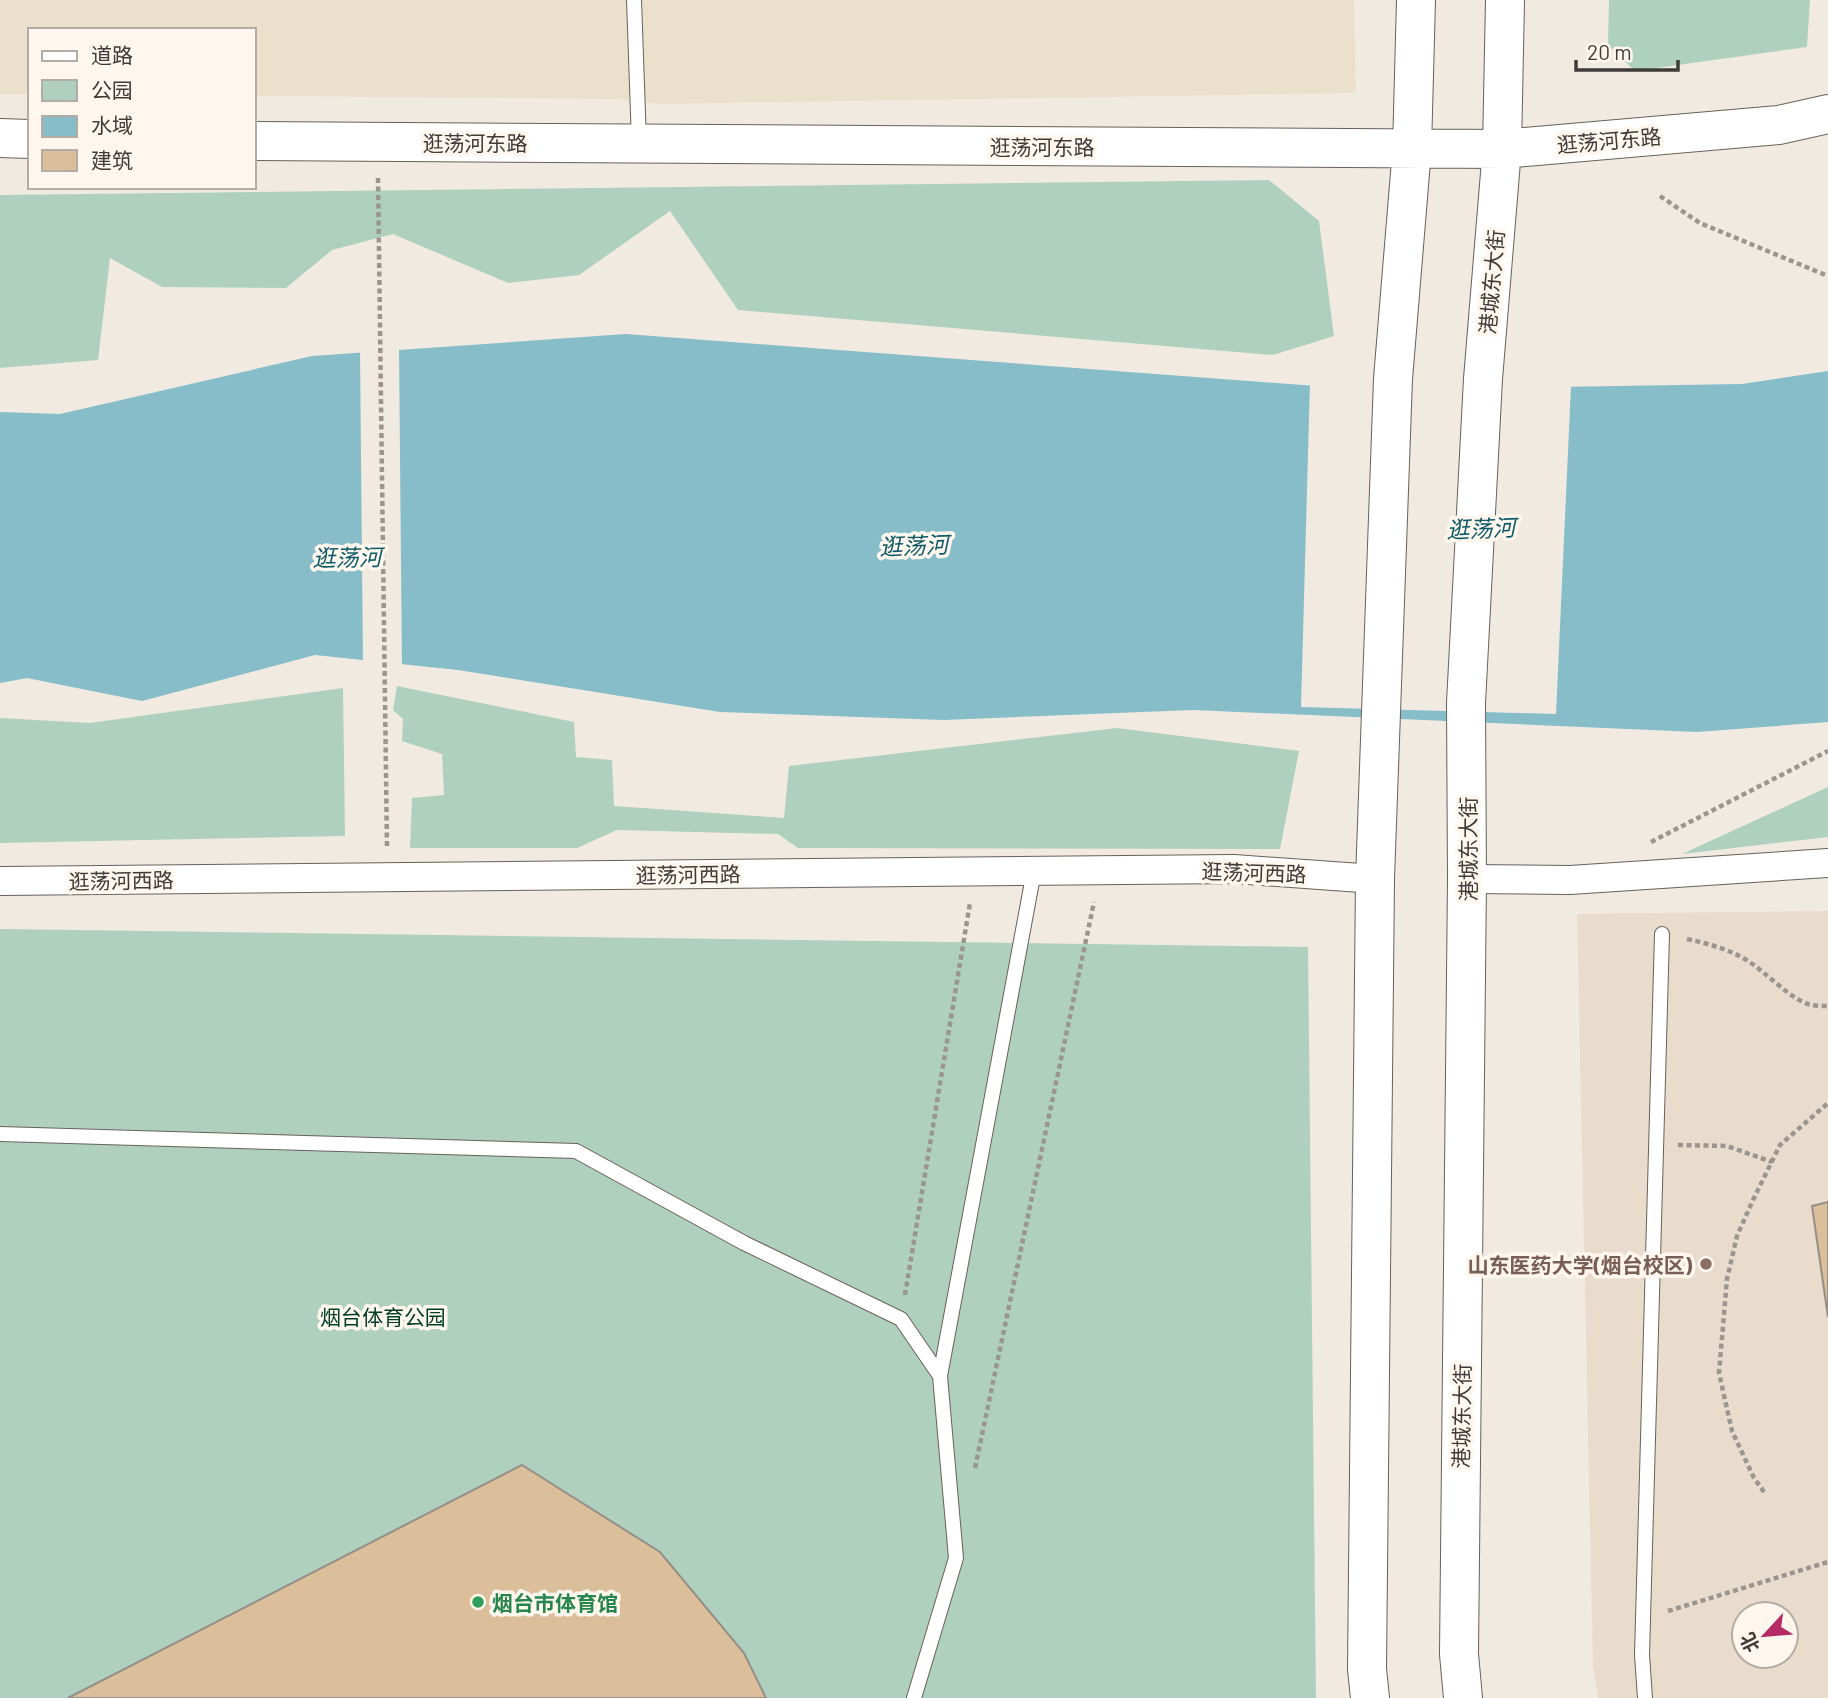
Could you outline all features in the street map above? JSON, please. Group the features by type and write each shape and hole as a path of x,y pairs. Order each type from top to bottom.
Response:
{"main road":[{"path":"1370,1698 1367,1669 1375,879 1393,379 1412,149 1416,0"},
{"name":"港城东大街","path":"1463,1698 1458,1654 1467,879 1466,703 1483,379 1502,149 1505,0"},
{"name":"逛荡河东路","path":"256,141 1502,149 1779,125 1828,114"},
{"path":"0,138 28,139"}],"street":[{"path":"1467,879 1570,880 1828,863"},
{"name":"逛荡河西路","path":"0,881 1234,869 1375,879"}],"lane":[{"path":"634,0 639,144"},
{"path":"914,1698 956,1558 940,1376 1034,870"},
{"path":"1645,1698 1642,1618 1662,934"},
{"path":"0,1134 576,1151 744,1242 901,1319 940,1376"}],"path":[{"path":"378,142 377,250 388,877"},
{"path":"1660,196 1700,223 1828,276"},
{"path":"1648,844 1828,751"},
{"path":"973,1477 1101,870"},
{"path":"901,1319 975,871"},
{"path":"1662,934 1726,948 1810,1005 1828,1006"},
{"path":"1764,1492 1754,1478 1732,1432 1719,1373 1727,1279 1737,1236 1780,1146 1828,1103"},
{"path":"1656,1146 1727,1146 1772,1162"},
{"path":"1642,1618 1828,1562"}],"shaded area":[{"path":"0,0 1354,0 1356,93 661,104 618,99 256,96 256,28 28,28 28,94 0,94"},
{"name":"山东医药大学(烟台校区)","path":"1828,911 1828,1698 1598,1698 1593,1668 1577,914"}],"green space":[{"path":"1609,0 1810,0 1807,47 1635,71 1608,45"},
{"path":"1269,180 1319,221 1334,336 1273,355 738,310 670,211 579,275 508,283 393,234 332,250 286,288 162,287 110,258 98,360 0,368 0,195"},
{"path":"397,686 574,722 576,757 612,760 614,806 784,818 789,766 1117,728 1299,751 1280,849 798,848 778,834 617,830 577,848 410,848 412,798 444,795 442,754 402,741 403,719 393,710"},
{"path":"343,688 345,836 0,843 0,718 90,723"},
{"path":"1828,787 1828,837 1682,854"},
{"name":"烟台体育公园","path":"0,929 1308,947 1316,1698 0,1698"}],"water":[{"name":"逛荡河","path":"626,334 1368,390 1742,384 1828,371 1828,722 1697,732 1193,710 944,720 720,712 458,670 315,655 142,701 27,678 0,683 0,412 60,414 312,356"}],"pier":[{"path":"399,347 402,668 363,664 360,350"},
{"path":"1310,382 1368,386 1571,386 1556,714 1301,707"}],"building":[{"path":"1828,1202 1828,1317 1812,1206"},
{"name":"烟台市体育馆","path":"522,1465 660,1552 744,1653 766,1698 68,1698"}],"place":[{"name":"山东医药大学(烟台校区)","path":"1706,1264"},
{"name":"烟台市体育馆","path":"478,1602"}]}
